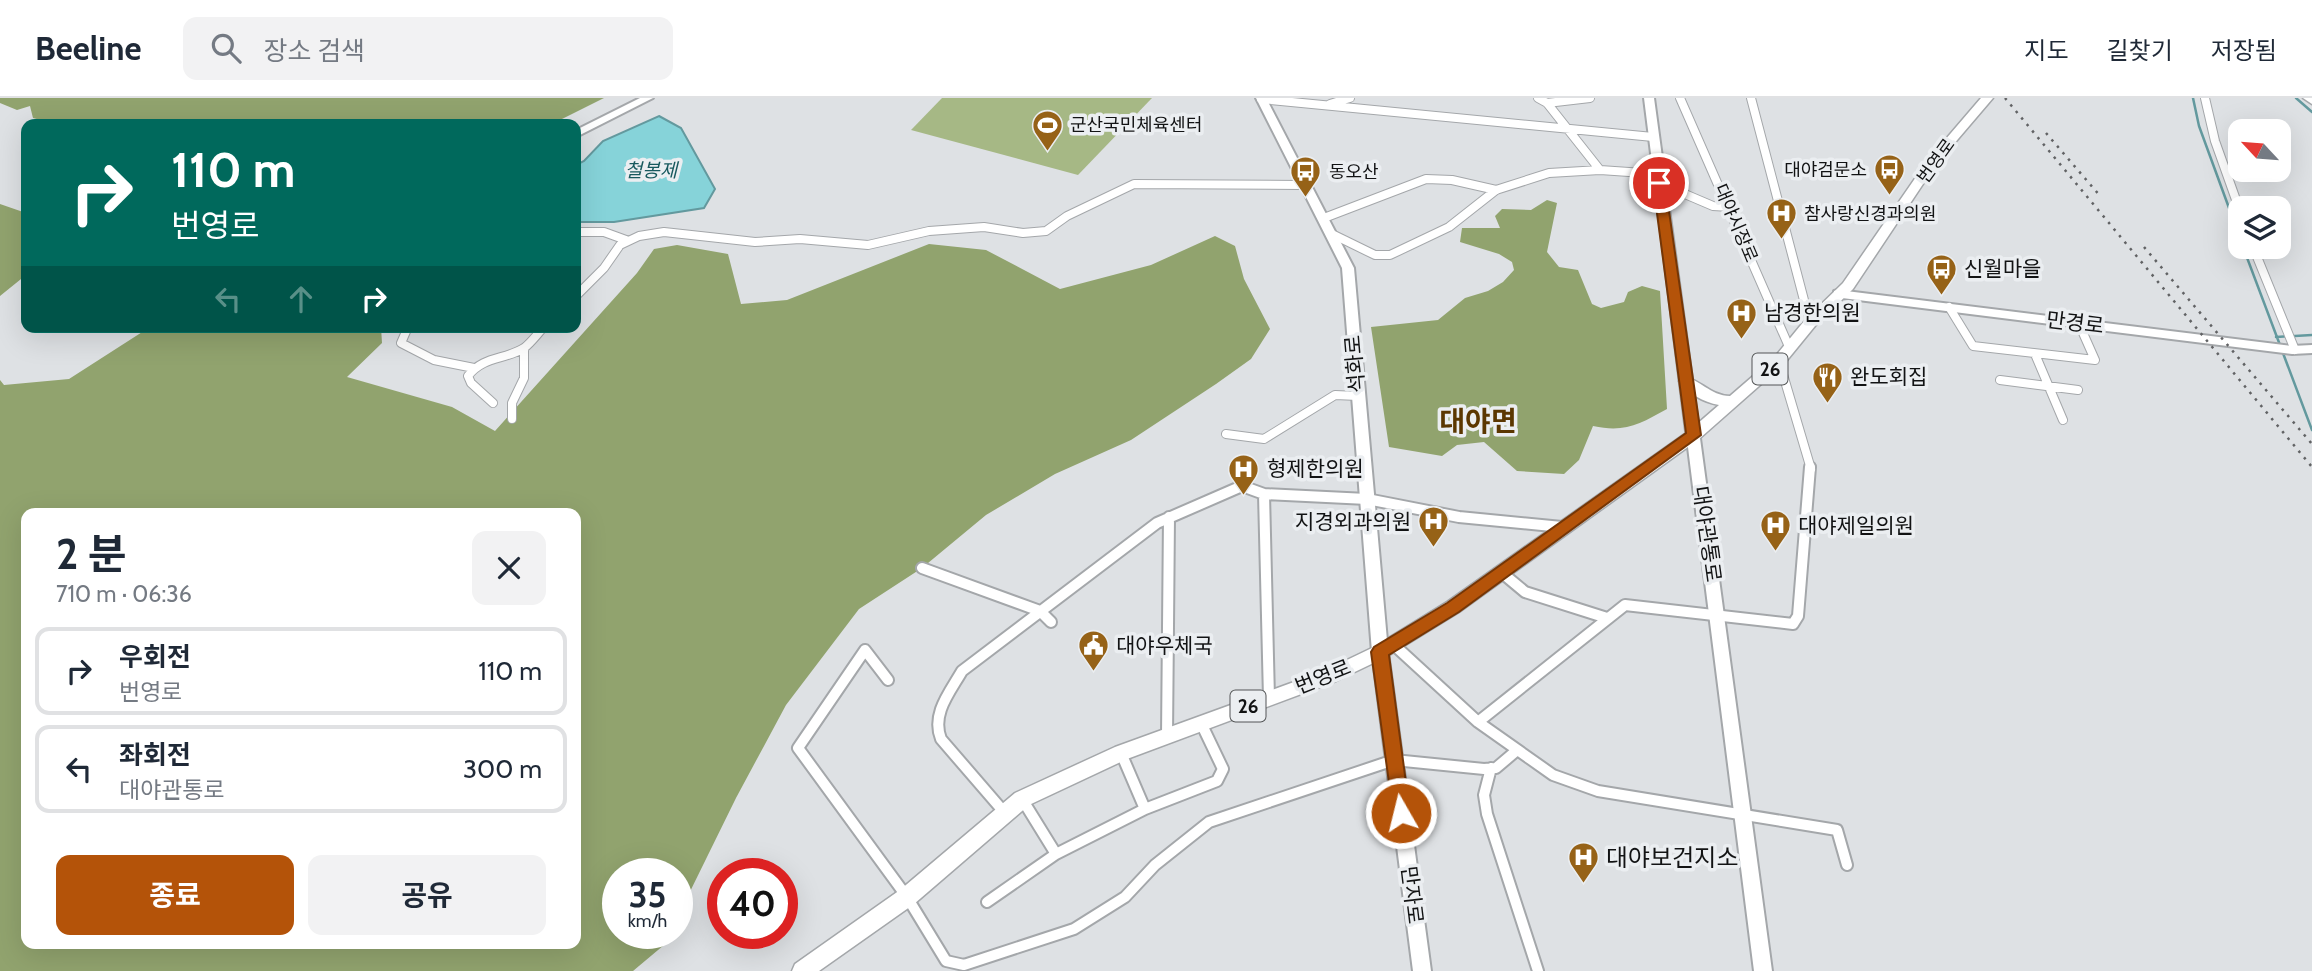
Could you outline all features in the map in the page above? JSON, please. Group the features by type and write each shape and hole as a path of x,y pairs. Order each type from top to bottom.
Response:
{"main road":[{"name":"번영로","path":"1838,294 1922,165 1972,98"},
{"name":"번영로","path":"803,971 907,897 1004,812 1023,799 1121,753 1330,676 1386,648 1453,607 1694,435 1779,361 1810,323 1848,286 1931,164 1987,98"},
{"path":"1686,381 1711,400 1735,400"}],"street":[{"path":"581,132 648,98"},
{"path":"1261,98 1653,137"},
{"name":"석화로","path":"1261,98 1303,185 1324,218 1348,268 1367,499 1386,648"},
{"path":"1324,106 1350,98"},
{"path":"1538,98 1547,103 1600,170"},
{"path":"1547,103 1590,98"},
{"name":"대야관통로","path":"1649,98 1719,617 1763,971"},
{"name":"대야시장로","path":"1679,98 1730,207 1790,349"},
{"path":"1751,98 1810,323"},
{"path":"2205,98 2217,149 2234,196"},
{"path":"1332,233 1375,255 1390,255 1449,227 1496,190 1549,173 1600,170 1659,179 1713,206 1730,207"},
{"path":"1324,218 1426,180 1452,180 1496,190"},
{"path":"581,232 604,232 626,240 664,232 755,243 800,239 868,244 929,231 984,227 1023,233 1046,231 1067,216 1134,184 1303,185"},
{"path":"581,290 626,240"},
{"path":"2258,259 2291,343"},
{"name":"만경로","path":"1838,294 2267,345 2291,343 2312,349"},
{"path":"1949,307 1973,346 2095,360 2079,324"},
{"path":"405,333 401,343 435,360 474,368"},
{"path":"493,402 471,383 468,376 474,368 524,348 538,333"},
{"path":"512,419 512,403 524,378 524,348"},
{"path":"2035,354 2063,420"},
{"path":"1478,722 1626,605 1783,625 1793,624 1798,616 1812,473 1779,361"},
{"path":"2000,380 2078,390"},
{"path":"1226,434 1264,439 1335,395 1358,397"},
{"path":"1004,812 946,746 937,730 940,712 962,671 1127,545 1169,517 1242,486 1264,494 1367,499 1472,519 1562,527"},
{"path":"1264,494 1269,698"},
{"path":"1167,736 1169,517"},
{"path":"922,568 1040,611 1051,622"},
{"path":"1501,572 1525,592 1607,618"},
{"path":"1386,648 1516,751 1553,775 1598,791 1744,812 1837,830 1847,865"},
{"name":"만자로","path":"1386,648 1394,760 1422,971"},
{"path":"888,680 864,650 798,748 907,897 946,961 964,965 1074,929 1125,897 1155,864 1209,822 1394,760 1491,768 1516,751"},
{"path":"987,902 1056,854 1145,809 1217,781 1223,769 1201,723"},
{"path":"1121,753 1145,809"},
{"path":"1491,768 1484,795 1487,814 1538,971"},
{"path":"1023,799 1056,854"}],"green space":[{"path":"0,98 604,98 562,119 37,119 33,118 30,106 17,110 0,103"},
{"name":"군산국민체육센터","path":"942,98 1152,98 1078,175 911,130"},
{"path":"1547,200 1557,203 1547,252 1559,267 1578,270 1592,304 1601,308 1624,302 1628,292 1642,286 1660,291 1667,409 1632,426 1593,426 1579,460 1564,474 1517,471 1484,442 1457,445 1442,456 1389,447 1371,327 1438,320 1465,298 1488,291 1503,282 1514,270 1512,262 1499,254 1460,242 1462,228 1500,228 1495,216 1502,209 1531,210"},
{"path":"0,204 21,211 21,279 0,296"},
{"path":"1215,236 1235,246 1244,279 1270,329 1251,359 1216,384 1131,440 1055,474 986,515 922,568 859,609 786,705 693,885 693,858 602,858 602,949 659,949 633,971 0,971 0,380 4,385 69,379 141,333 381,333 382,343 347,377 452,407 495,431 637,273 654,249 677,245 728,254 741,304 787,300 929,244 986,250 1060,289 1151,265"}],"water":[{"name":"철봉제","path":"659,116 681,128 715,189 704,208 614,222 581,222 581,162 603,141"}],"waterway":[{"path":"2193,98 2199,126 2228,205"},
{"path":"2296,98 2312,112"},
{"path":"2248,259 2277,337"},
{"path":"2277,337 2312,335"},
{"path":"2277,337 2312,430"}],"railway":[{"path":"2005,98 2312,467"},
{"path":"2046,133 2101,197"},
{"path":"2144,247 2312,444"}],"place":[{"name":"군산국민체육센터","path":"1047,152"},
{"name":"대야검문소","path":"1890,197"},
{"name":"동오산","path":"1306,199"},
{"name":"참사랑신경과의원","path":"1781,241"},
{"name":"신월마을","path":"1941,296"},
{"name":"남경한의원","path":"1741,340"},
{"name":"완도회집","path":"1827,404"},
{"name":"형제한의원","path":"1244,496"},
{"name":"지경외과의원","path":"1434,549"},
{"name":"대야제일의원","path":"1775,553"},
{"name":"대야우체국","path":"1093,673"},
{"name":"대야보건지소","path":"1583,885"}],"district":[{"name":"대야면","path":"1478,421"}],"route":[{"path":"1401,813 1380,652 1453,607 1694,435 1659,183"}]}
